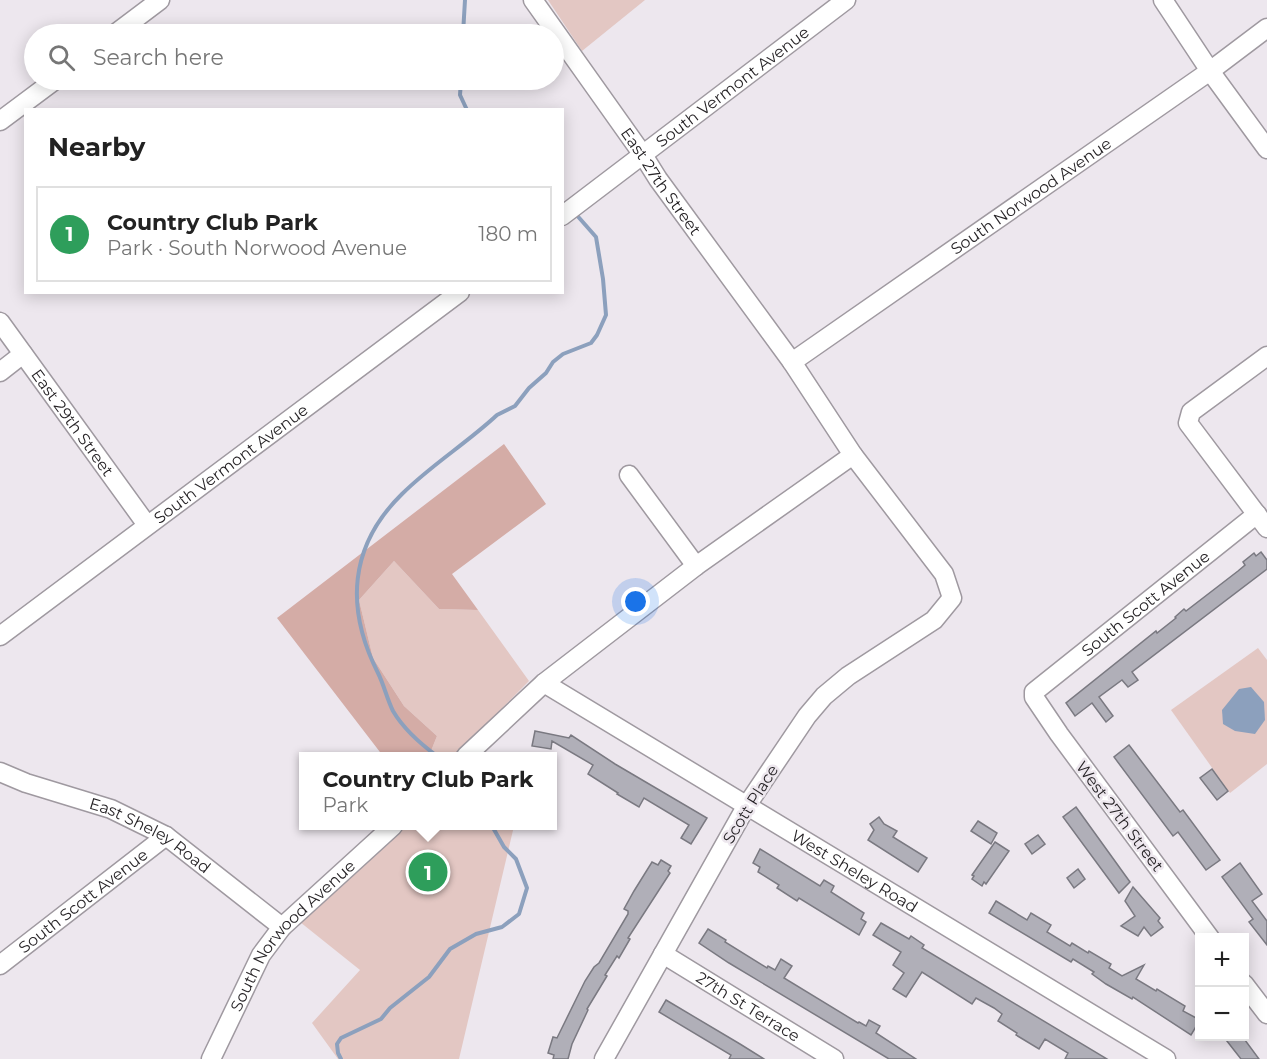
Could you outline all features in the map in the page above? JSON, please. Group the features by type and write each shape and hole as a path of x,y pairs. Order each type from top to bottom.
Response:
{"street":[{"path":"128,24 160,0"},
{"name":"East 27th Street","path":"533,0 550,24"},
{"name":"South Vermont Avenue","path":"564,214 846,0"},
{"path":"1163,0 1210,71 1267,149"},
{"name":"South Norwood Avenue","path":"792,362 1210,71 1267,28"},
{"name":"East 27th Street","path":"564,44 658,179 792,362 853,455 944,574 952,598"},
{"path":"0,121 42,90"},
{"name":"South Vermont Avenue","path":"0,636 449,296"},
{"name":"East 29th Street","path":"0,322 147,525"},
{"path":"0,372 23,354"},
{"path":"1262,520 1188,423 1188,417 1191,412 1267,356"},
{"path":"470,752 544,683 696,566 853,455"},
{"path":"629,475 696,566"},
{"name":"South Scott Avenue","path":"1034,692 1262,520"},
{"name":"Scott Place","path":"604,1059 747,805 807,716 824,696 848,676 934,620 952,598"},
{"name":"West Sheley Road","path":"544,683 1166,1059"},
{"name":"West 27th Street","path":"1034,692 1034,698 1059,734 1206,933"},
{"name":"East Sheley Road","path":"0,772 26,783 111,809 166,837 282,927"},
{"name":"South Norwood Avenue","path":"211,1059 261,955 282,927 388,830"},
{"name":"South Scott Avenue","path":"0,965 166,837"},
{"name":"27th St Terrace","path":"663,954 824,1056"},
{"path":"1247,987 1267,1014"}],"shaded area":[{"path":"548,0 645,0 582,51"},
{"path":"504,444 546,504 452,574 478,610 439,609 394,561 359,600 373,658 404,706 437,736 431,752 380,752 277,618"},
{"path":"394,561 439,609 478,610 529,681 459,752 431,752 437,736 404,706 373,658 359,600"},
{"path":"1258,648 1267,660 1267,764 1230,793 1171,710"},
{"path":"399,830 513,830 459,1059 338,1059 312,1023 360,970 300,922"}],"water":[{"path":"1251,687 1264,702 1265,720 1255,734 1235,731 1223,724 1222,710 1239,689"}],"building":[{"path":"1261,552 1267,560 1267,569 1132,672 1138,680 1128,687 1122,680 1099,697 1113,716 1106,722 1092,703 1075,716 1066,703 1156,631 1157,633 1176,618 1184,609 1186,611 1238,571 1245,565 1243,562 1254,553 1256,556"},
{"path":"535,731 569,738 571,735 615,764 707,818 691,844 681,838 689,825 644,798 639,807 617,794 588,774 593,765 552,741 551,749 532,746"},
{"path":"1129,745 1180,812 1183,810 1220,860 1206,870 1178,832 1173,836 1114,757"},
{"path":"1212,769 1228,791 1217,800 1200,778"},
{"path":"1076,807 1130,882 1119,893 1063,817"},
{"path":"879,817 884,824 897,831 893,837 927,858 918,872 868,840 874,830 870,824"},
{"path":"978,821 997,833 991,844 971,831"},
{"path":"1038,835 1045,844 1032,854 1025,844"},
{"path":"995,842 1009,851 986,884 984,882 982,886 972,879 974,876 972,875"},
{"path":"760,849 820,886 824,880 834,886 831,892 864,913 861,919 866,922 859,935 799,898 797,901 777,888 779,885 758,872 760,867 753,863"},
{"path":"661,860 671,866 668,871 670,873 628,938 630,939 619,958 617,956 605,975 607,976 587,1009 568,1059 553,1059 554,1055 548,1053 553,1037 557,1038 585,981 599,963 628,914 628,911 624,909 634,891 652,862 658,865"},
{"path":"1240,863 1262,894 1252,901 1267,921 1267,945 1249,922 1253,919 1222,877"},
{"path":"1078,869 1085,879 1074,888 1067,878"},
{"path":"1133,887 1160,918 1158,921 1163,927 1151,936 1144,927 1138,936 1121,926 1135,916 1125,901"},
{"path":"996,901 1027,920 1031,913 1051,925 1047,932 1070,946 1072,943 1088,953 1089,951 1111,964 1109,968 1122,976 1144,965 1136,979 1185,1006 1183,1011 1195,1017 1195,1028 1191,1035 1133,997 1132,999 1106,984 1092,974 1094,972 1073,959 1071,962 989,913"},
{"path":"881,923 909,939 911,936 924,945 922,948 1107,1059 1065,1059 1068,1053 1045,1039 1039,1049 998,1021 1002,1014 994,1008 976,998 972,1004 922,972 906,997 893,989 904,973 893,965 901,952 873,935"},
{"path":"708,929 767,968 768,966 775,970 781,959 792,966 784,978 858,1023 866,1026 869,1020 880,1026 876,1033 916,1059 889,1059 729,963 699,943"},
{"path":"666,1000 764,1059 729,1059 731,1055 659,1012"},
{"path":"1227,1041 1246,1041 1259,1059 1241,1059"}],"waterway":[{"path":"464,24 465,0"},
{"path":"460,90 460,95 466,108"},
{"path":"432,752 413,736 393,711 367,649 360,625 357,602 362,556 384,514 413,483 497,415 515,406 529,388 546,373 553,362 563,354 591,343 597,335 606,315 596,237 574,212"},
{"path":"341,1059 337,1044 341,1038 381,1019 390,1008 429,977 450,949 476,934 502,927 519,914 527,888 516,859 504,847 494,830"}],"place":[{"name":"Country Club Park","path":"428,872"}]}
